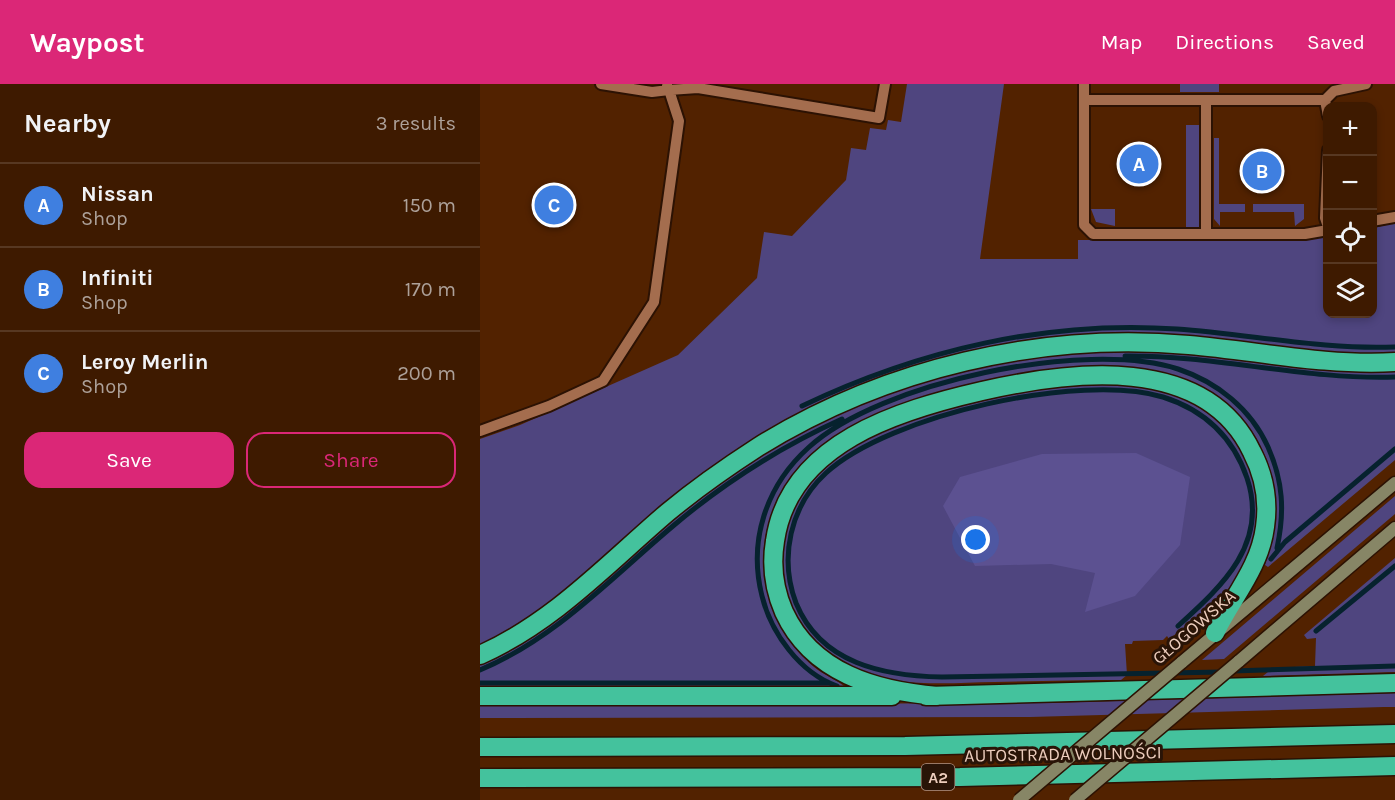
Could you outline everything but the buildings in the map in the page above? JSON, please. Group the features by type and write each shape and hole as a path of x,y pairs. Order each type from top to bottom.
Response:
{"highway":[{"path":"480,655 552,614 673,508 749,453 822,412 916,375 984,357 1095,343 1187,345 1325,361 1395,362"},
{"path":"938,696 903,692 862,681 833,669 816,656 793,630 776,588 773,558 776,529 786,501 800,481 814,465 844,441 879,423 914,409 1010,385 1095,375 1150,379 1191,392 1215,406 1233,423 1247,441 1257,462 1264,485 1267,510 1265,529 1254,566 1215,633"},
{"path":"480,696 938,696 1395,683"},
{"name":"AUTOSTRADA WOLNOŚCI","path":"480,747 916,746 1395,734"},
{"name":"AUTOSTRADA WOLNOŚCI","path":"480,778 937,777 1395,766"}],"main road":[{"name":"GŁOGOWSKA","path":"1019,800 1395,483"},
{"path":"1075,800 1395,528"}],"lane":[{"path":"601,84 652,92 668,87 698,88 879,118 885,84"},
{"path":"1084,84 1084,225 1093,234 1305,234 1323,229"},
{"path":"1084,100 1325,100 1333,87 1366,84"},
{"path":"480,430 549,406 603,381 654,302 679,121 668,87"},
{"path":"1206,101 1206,234"},
{"path":"1325,210 1328,156"},
{"path":"1377,220 1395,217"}],"shaded area":[{"path":"907,84 1004,84 980,259 1078,259 1078,240 1186,240 1186,125 1199,125 1199,240 1308,240 1323,237 1323,318 1377,318 1377,227 1395,223 1395,353 1346,353 1223,339 1144,334 1035,341 981,350 927,363 875,380 824,401 745,444 673,496 553,601 530,617 480,645 480,439 520,425 678,355 757,278 764,232 792,236 846,180 851,148 866,150 870,128 886,130 888,120 901,122"},
{"path":"1180,84 1219,84 1219,92 1180,92"},
{"path":"1214,138 1219,138 1219,204 1245,204 1245,212 1220,212 1220,226 1214,219"},
{"path":"1253,204 1304,204 1304,219 1295,226 1294,212 1253,212"},
{"path":"1091,209 1115,209 1115,226 1096,222"},
{"path":"1132,349 1395,369 1395,460 1268,567 1265,565 1272,536 1275,507 1273,479 1269,465 1241,416 1211,392 1176,376 1138,368 1097,366 1056,368 1016,374 945,390 879,413 848,428 820,447 796,471 778,499 766,533 764,572 769,598 778,622 804,658 845,687 480,689 480,664 695,499 771,447 846,409 944,374 1044,355"},
{"path":"1095,385 1141,388 1163,392 1185,400 1209,414 1228,432 1242,453 1252,477 1256,502 1255,528 1248,554 1236,578 1205,612 1169,639 1167,636 1163,640 1133,641 1132,644 1125,644 1127,675 1121,680 906,682 871,675 842,663 818,645 808,634 793,609 784,581 786,529 807,487 843,454 890,428 943,410 997,397"},
{"path":"1136,453 1190,477 1180,545 1135,596 1085,612 1095,573 1051,564 975,566 943,506 960,477 1042,454"},
{"path":"1395,496 1395,514 1224,659 1202,660"},
{"path":"1395,558 1395,672 1263,676 1273,668 1315,666 1316,638 1307,639 1304,635"},
{"path":"1395,693 1395,707 1030,717 480,718 480,705 1046,703"}],"waterway":[{"path":"802,406 846,386 938,355 985,343 1080,329 1128,327 1177,329 1313,344 1395,347"},
{"path":"1125,356 1193,359 1327,375 1395,377"},
{"path":"837,686 811,672 799,662 772,624 766,610 758,575 759,535 764,516 781,479 808,448 841,424 883,404 932,386 985,372 1039,363 1091,359 1139,361 1178,369 1206,381 1242,409 1261,433 1268,447 1280,484 1282,509 1277,548"},
{"path":"1178,626 1225,579 1237,562 1252,523 1252,502 1241,463 1225,438 1215,427 1191,409 1163,397 1128,391 1085,390 1037,395 987,404 939,417 894,433 855,452 826,473 804,501 791,533 788,568 791,586 796,603 807,624 821,640 838,653 877,669 898,674 942,677 1222,672"},
{"path":"480,670 534,641 582,606 673,526 733,480 797,441 842,419"},
{"path":"1271,559 1285,542 1395,449"},
{"path":"1316,631 1395,566"},
{"path":"1232,671 1395,666"},
{"path":"480,683 828,683"}],"place":[{"name":"Nissan","path":"1139,164"},
{"name":"Infiniti","path":"1262,171"},
{"name":"Leroy Merlin","path":"554,205"}]}
